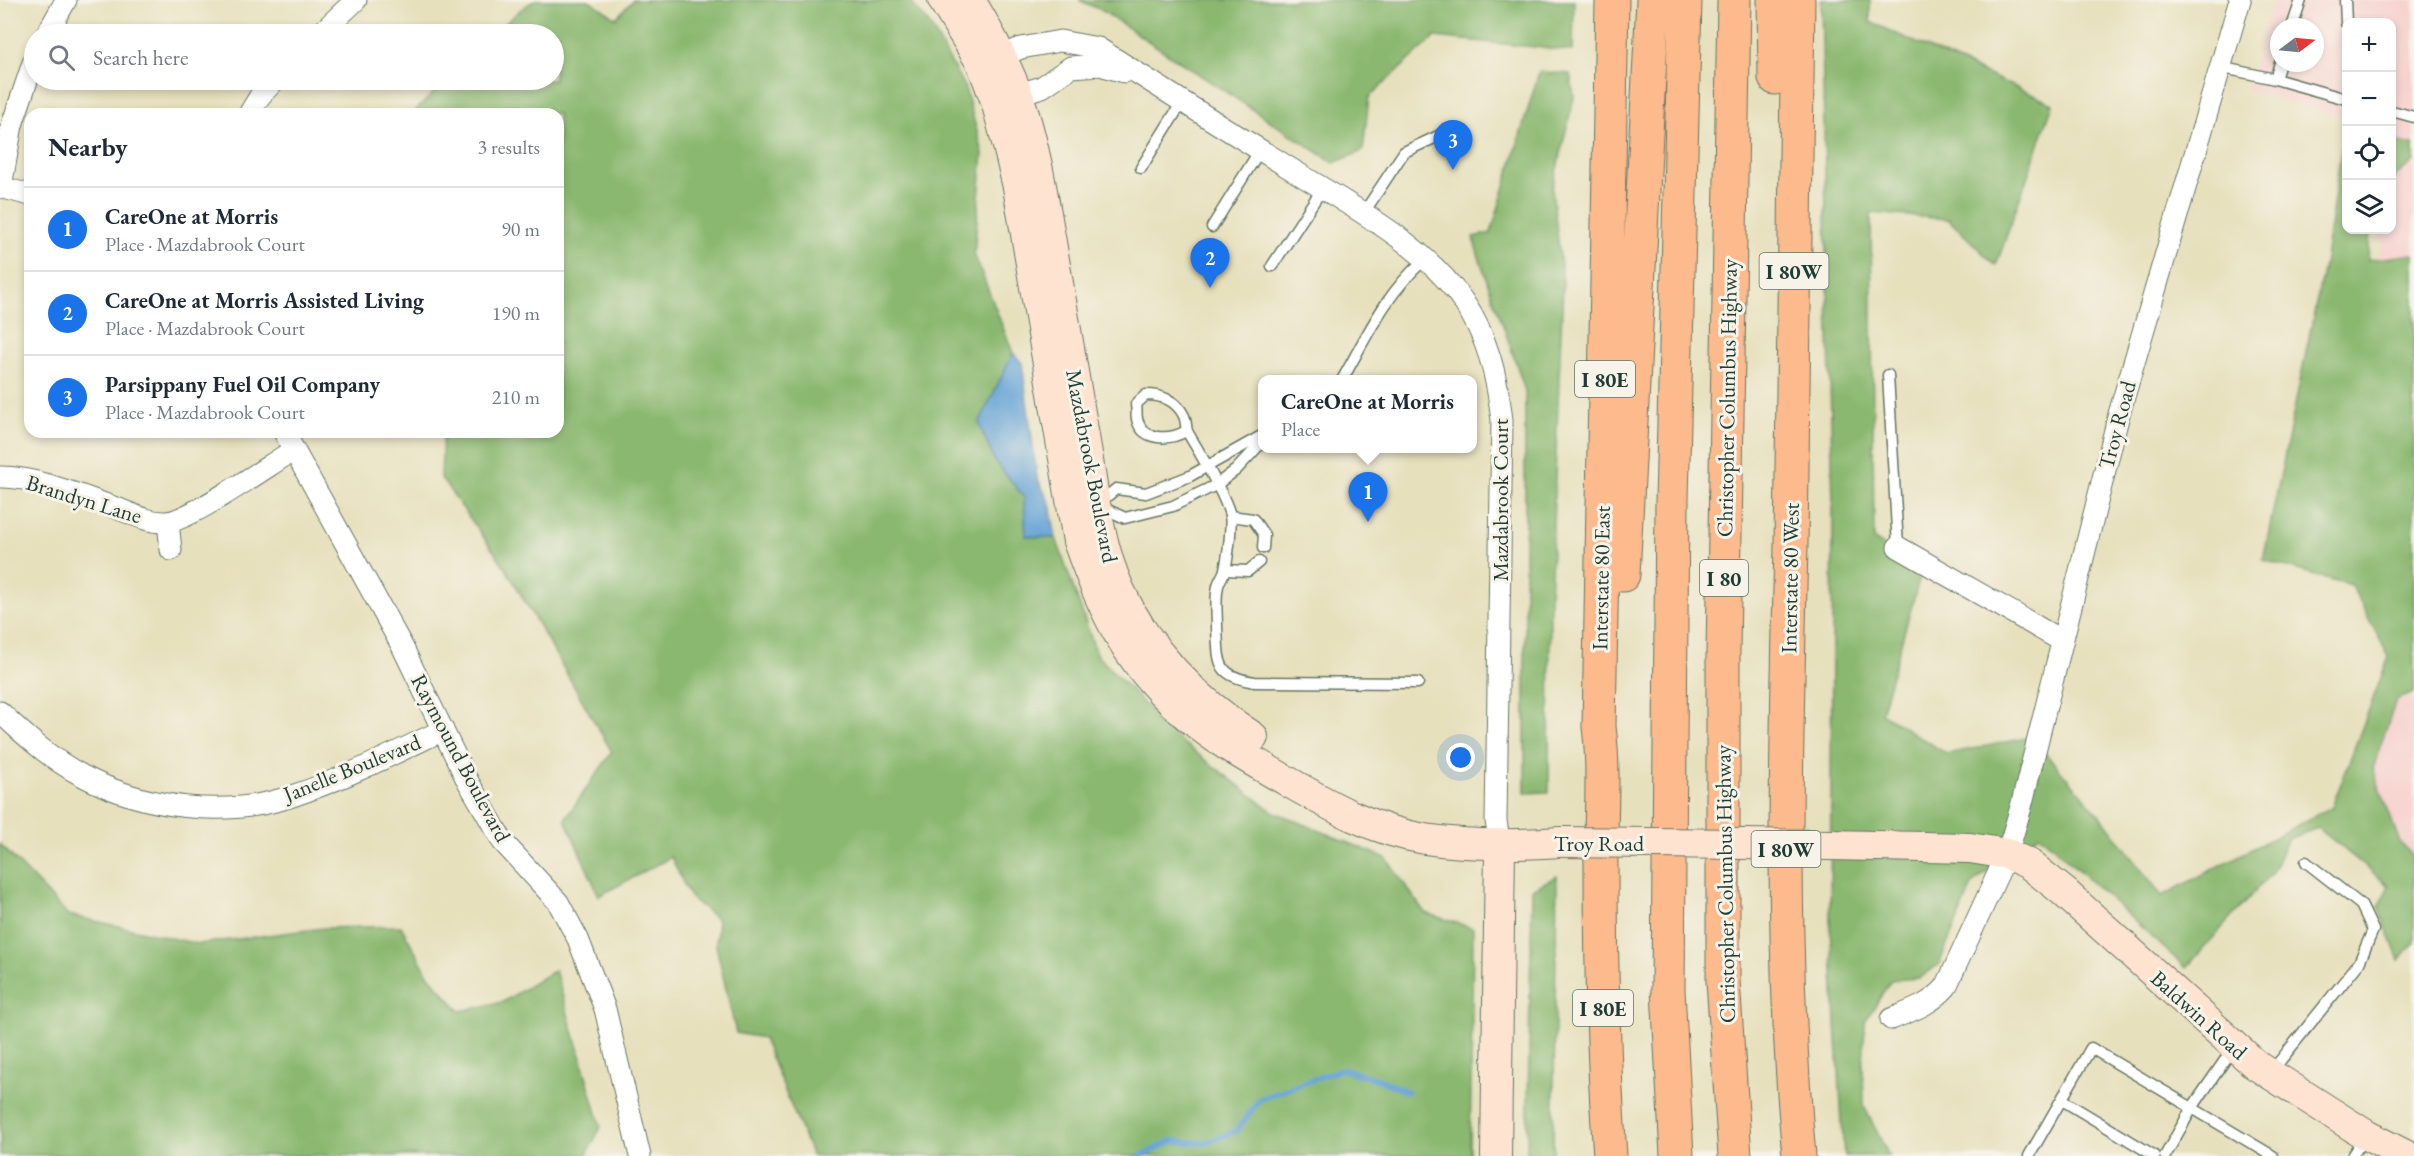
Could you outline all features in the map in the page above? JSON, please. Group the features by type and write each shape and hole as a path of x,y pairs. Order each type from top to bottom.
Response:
{"highway":[{"name":"Interstate 80 East","path":"1610,1156 1600,860 1603,757 1599,728 1612,0"},
{"path":"1603,757 1615,727 1653,0"},
{"name":"I 80","path":"1677,1156 1672,1093 1668,955 1672,501 1685,0"},
{"name":"Christopher Columbus Highway","path":"1734,0 1723,723 1723,981 1735,1156"},
{"path":"1774,0 1780,316 1791,542"},
{"name":"Interstate 80 West","path":"1798,0 1786,776 1786,951 1792,1090 1799,1156"}],"street":[{"path":"52,24 66,0"},
{"path":"331,24 356,0"},
{"path":"943,0 992,60"},
{"path":"970,0 992,60"},
{"name":"Troy Road","path":"1891,1018 1924,1006 1935,999 1946,987 2007,854 2021,807 2119,414 2240,0"},
{"name":"Mazdabrook Court","path":"992,60 1021,48 1060,41 1098,48 1386,228 1447,281 1468,310 1478,327 1491,359 1498,384 1502,420 1496,821 1500,846"},
{"name":"Mazdabrook Boulevard","path":"992,60 1006,98 1018,187 1084,508 1133,616 1148,642 1184,683 1228,721 1336,789 1387,814 1500,846"},
{"name":"Mazdabrook Court","path":"1006,98 1042,87 1071,67 1100,65 1144,78"},
{"path":"24,90 12,125 0,187 24,193"},
{"path":"253,108 266,90"},
{"name":"Brandyn Lane","path":"0,477 31,482 147,520 168,522 205,505 289,441"},
{"name":"Raymound Boulevard","path":"289,441 402,646 466,778 503,842 558,902 578,939 605,1009 640,1156"},
{"name":"Brandyn Lane","path":"168,522 171,550"},
{"path":"1898,547 2062,641"},
{"name":"Janelle Boulevard","path":"0,712 36,745 82,776 125,795 173,806 197,808 230,808 290,797 341,778 443,730"},
{"name":"Troy Road","path":"1500,846 1561,842 1829,845 1970,848 2007,854"},
{"path":"1496,1156 1500,846"},
{"name":"Baldwin Road","path":"2007,854 2028,864 2064,892 2235,1047 2359,1145 2407,1156"}],"lane":[{"path":"2295,18 2301,0"},
{"path":"2345,0 2346,18"},
{"path":"2219,67 2275,79 2342,98"},
{"path":"2275,79 2277,72"},
{"path":"1141,168 1182,102"},
{"path":"2396,112 2414,117"},
{"path":"1363,214 1404,152 1447,132"},
{"path":"1212,226 1260,150"},
{"path":"1272,266 1322,189"},
{"path":"1345,375 1380,309 1404,278 1424,260"},
{"path":"1888,375 1898,547"},
{"path":"1186,431 1176,437 1161,439 1148,433 1137,422 1136,404 1146,395 1167,399 1178,406 1185,418 1186,431 1197,445 1230,516 1225,570 1218,585 1219,661 1227,672 1236,679 1255,682 1418,683"},
{"path":"1084,508 1116,489 1146,493 1190,476 1258,438"},
{"path":"1084,508 1125,518 1173,506 1216,485 1236,470 1258,446"},
{"path":"1230,516 1253,519 1264,535 1263,549"},
{"path":"1225,570 1248,571 1259,562"},
{"path":"2268,1074 2359,963 2373,930 2361,905 2306,862"},
{"path":"2165,1156 2192,1108 2235,1047"},
{"path":"2029,1156 2091,1048 2273,1156"},
{"path":"2062,1100 2155,1156"},
{"path":"2407,1156 2414,1146"}],"shaded area":[{"path":"2273,0 2414,0 2414,277 2375,287 2382,234 2396,234 2396,18 2342,18 2342,116 2246,91"},
{"path":"2396,700 2414,700 2414,856 2400,843 2373,769"}],"green space":[{"path":"535,0 589,0 616,18 633,0 909,0 930,25 965,88 983,153 974,254 1013,353 979,423 994,460 1024,497 1026,536 1056,538 1097,655 1178,739 1272,811 1386,858 1425,913 1473,928 1470,1156 812,1156 763,1038 736,1033 716,945 718,920 690,897 671,857 599,896 565,819 612,752 505,567 441,478 443,438 564,438 564,108 418,108 437,90 564,90 564,24 505,24"},
{"path":"1079,0 1574,0 1573,51 1435,37 1369,97 1363,151 1334,163 1101,10"},
{"path":"1821,0 1870,0 1870,22 2053,104 1996,266 1948,219 1871,213 1874,540 1922,570 1881,713 1947,754 2031,737 2099,814 2162,896 2332,807 2389,657 2351,585 2263,560 2324,265 2342,146 2342,234 2370,234 2368,260 2414,254 2414,693 2396,700 2373,769 2400,843 2414,856 2414,944 2399,960 2378,907 2389,886 2318,828 2288,839 2272,872 2186,968 2039,834 1973,883 1939,964 1920,978 1891,980 1865,1022 1864,1106 1889,1156 1844,1156 1830,922 1833,505"},
{"path":"1539,72 1570,74 1574,97 1552,189 1563,283 1550,599 1549,792 1525,793 1525,392 1473,237 1491,233"},
{"path":"2396,142 2414,145 2414,161 2396,176"},
{"path":"0,844 68,915 198,944 324,928 401,926 429,976 460,1011 503,1002 555,970 601,1127 586,1156 0,1155"},
{"path":"1557,876 1553,1156 1527,1156 1532,889"}],"water":[{"path":"1013,353 1022,363 1037,477 1050,504 1056,538 1026,536 1024,497 994,460 979,423"}],"waterway":[{"path":"1141,1156 1172,1141 1205,1143 1236,1131 1260,1099 1342,1069 1383,1081 1407,1092"}],"place":[{"name":"Parsippany Fuel Oil Company","path":"1453,170"},
{"name":"CareOne at Morris Assisted Living","path":"1210,288"},
{"name":"CareOne at Morris","path":"1368,522"}]}
